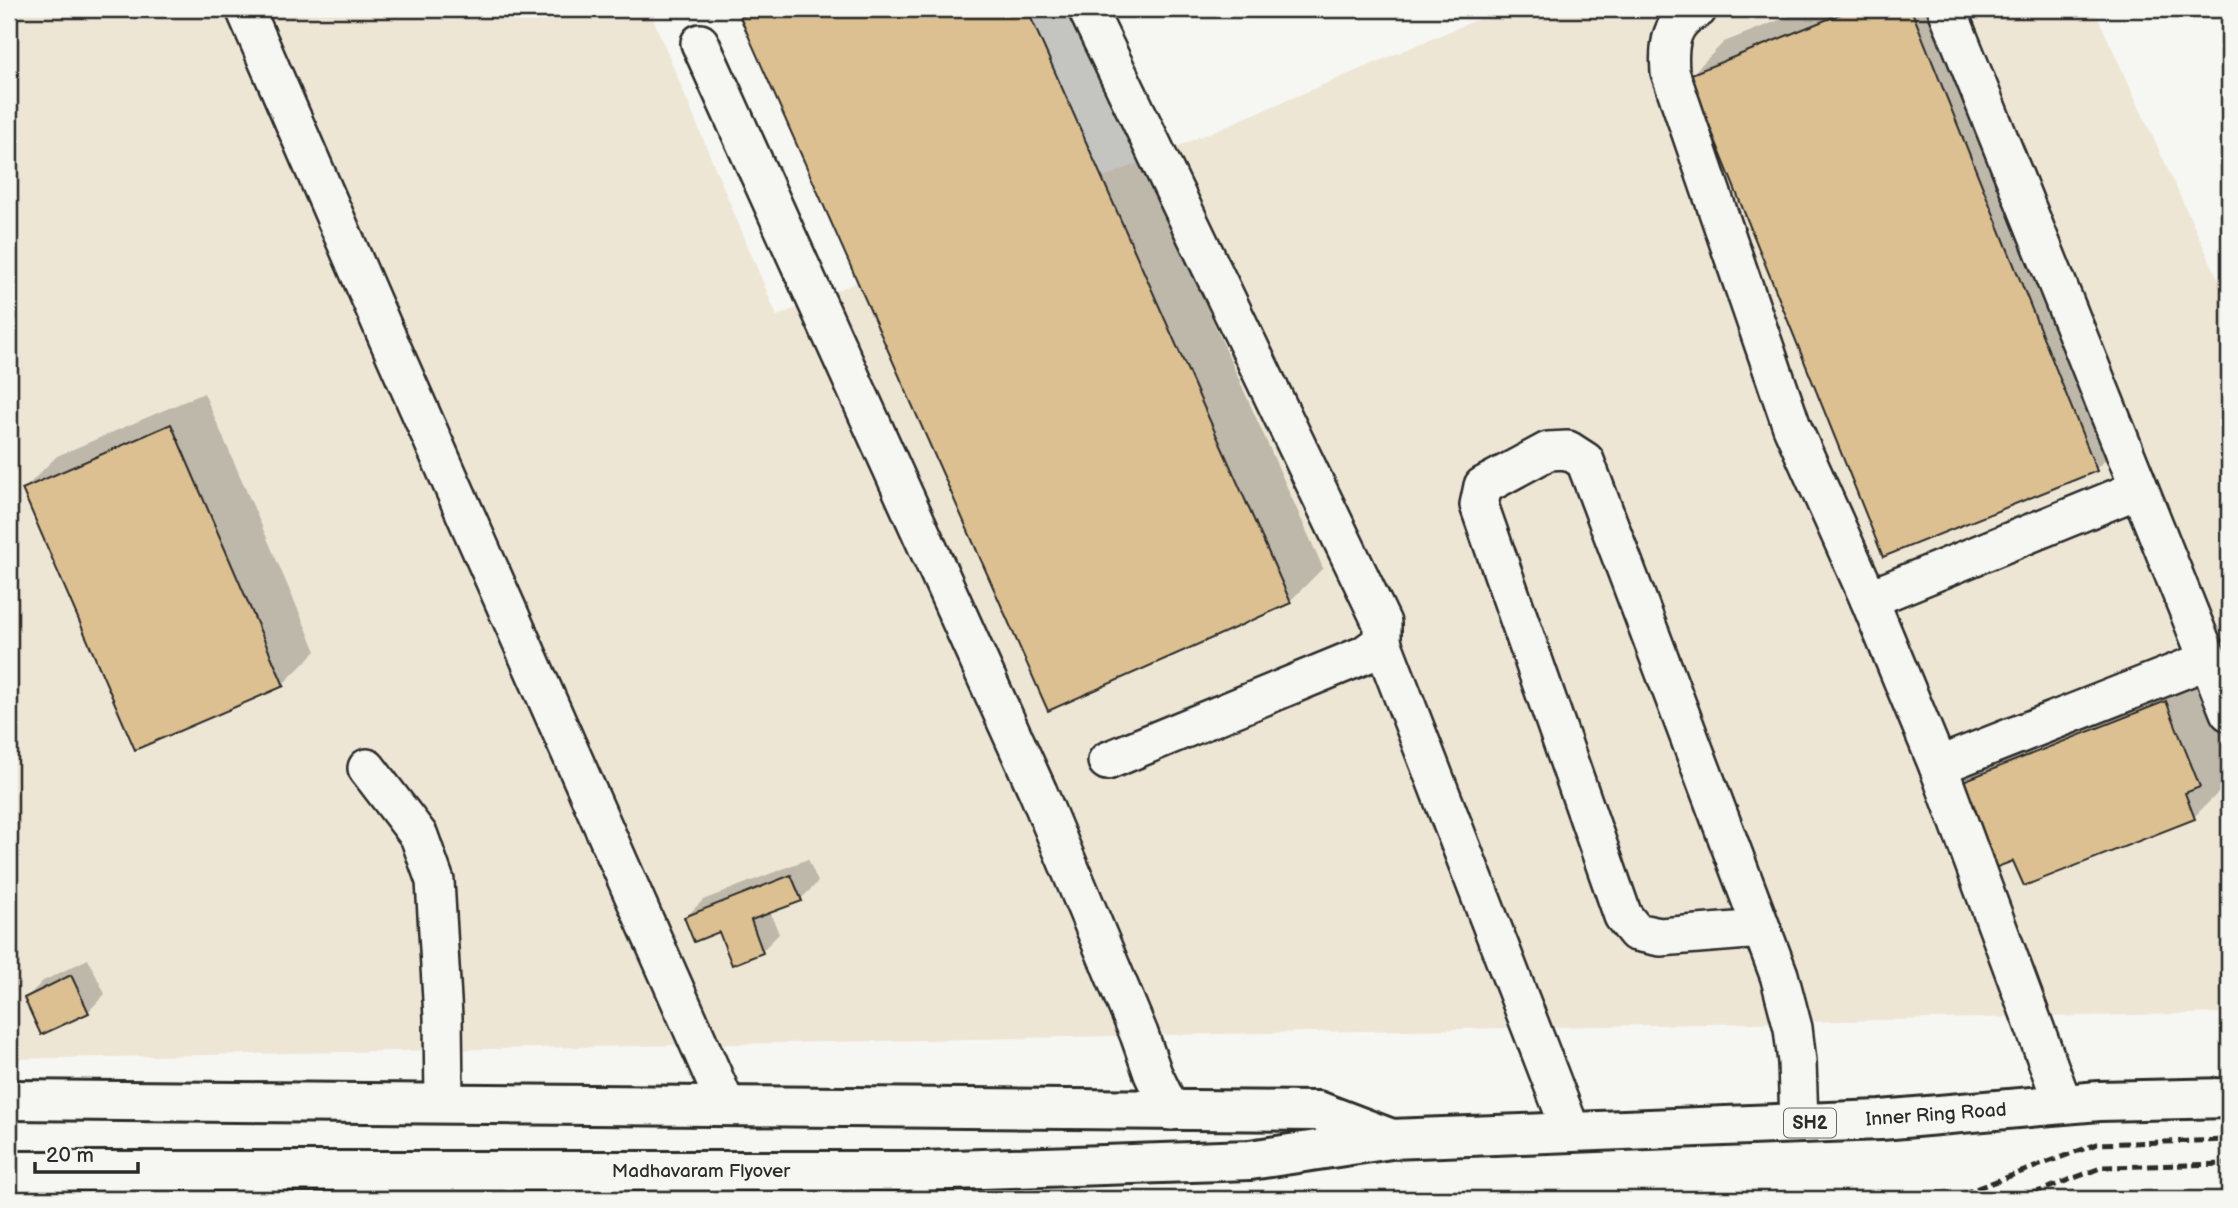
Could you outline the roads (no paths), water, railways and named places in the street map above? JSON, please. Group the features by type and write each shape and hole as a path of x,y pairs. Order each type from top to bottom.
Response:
{"main road":[{"name":"Inner Ring Road","path":"1391,1139 1881,1120 2063,1104 2229,1098"},
{"path":"9,1100 1318,1111 1391,1139"},
{"name":"Madhavaram Flyover","path":"9,1171 924,1171 1250,1160 1391,1139"}],"street":[{"path":"245,9 378,318 726,1105"},
{"path":"1087,9 1382,623 1382,642 1571,1132"},
{"path":"1698,9 1676,26 1668,46 1670,72 1793,427 1869,598 1938,766 2063,1104"},
{"path":"1947,9 2229,712"},
{"path":"700,43 1038,792 1139,1034 1153,1074 1171,1111"},
{"path":"1761,929 1660,937 1636,932 1623,916 1479,505 1483,486 1548,451 1568,450 1585,461 1779,975 1793,1028 1797,1062 1798,1123"},
{"path":"1869,598 2139,489"},
{"path":"1107,761 1364,655 1382,642"},
{"path":"1938,766 2208,660"},
{"path":"367,768 419,836 435,881 443,1017 444,1102"}],"railway":[{"path":"1948,1199 2097,1144 2229,1140"},
{"path":"2019,1199 2103,1167 2229,1164"}]}
